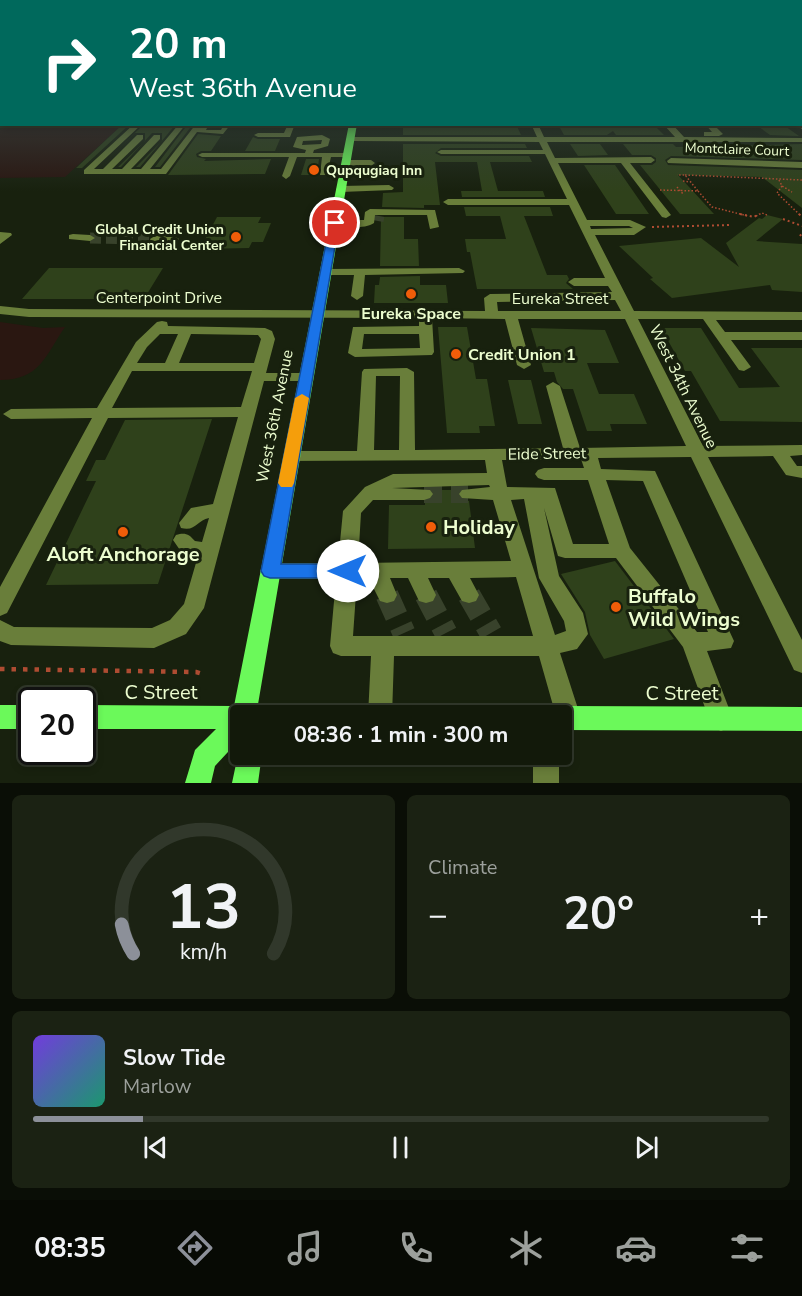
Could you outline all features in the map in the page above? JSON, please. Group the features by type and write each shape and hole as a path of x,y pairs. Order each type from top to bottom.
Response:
{"main road":[{"name":"West 36th Avenue","path":"246,705 353,126"},
{"path":"0,717 18,717"},
{"name":"C Street","path":"96,717 230,720"},
{"name":"C Street","path":"572,718 802,719"},
{"path":"198,783 204,759 230,731"},
{"path":"245,783 247,765"}],"street":[{"path":"137,126 120,139 87,172 163,172 198,126"},
{"path":"143,172 181,126"},
{"path":"205,126 201,132 223,132 227,126"},
{"path":"258,135 287,135 291,126"},
{"name":"West 34th Avenue","path":"535,126 802,663"},
{"path":"669,126 680,137"},
{"path":"710,126 723,137"},
{"path":"125,137 172,137"},
{"path":"105,172 140,137"},
{"path":"124,172 157,137"},
{"path":"441,152 548,151 680,137 802,140"},
{"path":"351,139 548,151 624,161 651,160"},
{"path":"777,145 802,165"},
{"path":"202,155 294,155 309,152 327,155 346,164"},
{"path":"286,176 294,155"},
{"path":"327,155 323,173 346,164 371,163"},
{"path":"624,161 666,215"},
{"name":"Montclaire Court","path":"671,161 802,165"},
{"path":"341,189 388,188"},
{"path":"448,202 574,202"},
{"path":"335,223 432,212 434,227"},
{"path":"586,228 637,231 641,227"},
{"path":"0,235 7,235 0,241"},
{"path":"73,237 90,238"},
{"path":"155,239 174,239"},
{"path":"326,272 459,271"},
{"path":"357,296 360,272"},
{"path":"574,282 613,282"},
{"path":"492,315 490,298 620,296"},
{"name":"Centerpoint Drive","path":"0,310 29,313 318,314"},
{"path":"0,607 128,367 141,345 170,314"},
{"name":"Eureka Street","path":"318,314 802,316"},
{"path":"425,315 426,330 427,352 356,353 358,330 426,330"},
{"path":"511,315 524,365"},
{"path":"706,315 744,367"},
{"path":"0,629 11,636 153,638 178,627 193,608 268,339 267,334 260,331 156,330"},
{"path":"170,367 186,331"},
{"path":"722,336 802,336"},
{"path":"128,367 170,367 306,377"},
{"path":"365,456 369,372 407,372 407,455"},
{"path":"553,386 580,452 595,474 621,551 692,642 721,719"},
{"path":"11,414 249,412"},
{"path":"777,450 792,471 802,472"},
{"name":"Eide Street","path":"292,457 802,450"},
{"path":"493,453 499,486 547,646 562,705"},
{"path":"537,453 541,486 549,578 575,619 577,634 569,642 547,646 495,639 407,640 383,646 341,646 352,511 368,494 393,480 541,486 595,474 649,474 723,641 692,642"},
{"path":"468,494 499,486"},
{"path":"541,486 565,551 621,551"},
{"path":"368,494 424,494"},
{"path":"210,550 189,548 185,532 192,517 198,513 221,509"},
{"path":"270,571 524,569"},
{"path":"414,570 426,594"},
{"path":"455,570 469,594"},
{"path":"376,571 387,595"},
{"path":"380,705 383,646"},
{"path":"546,765 546,783"}],"path":[{"path":"677,175 802,180"},
{"path":"685,175 712,207 753,217 762,213 767,215"},
{"path":"770,176 779,179 782,186 792,192"},
{"path":"683,181 690,182"},
{"path":"782,186 777,193 802,218 793,222"},
{"path":"677,187 684,195"},
{"path":"646,190 698,191"},
{"path":"714,214 722,211"},
{"path":"783,219 802,226"},
{"path":"641,227 729,225"},
{"path":"0,669 196,672 206,675"}],"shaded area":[{"path":"6,126 121,126 65,177 0,178 0,130"},
{"path":"0,322 43,328 65,327 46,357 33,371 13,379 0,380"}],"building":[{"path":"121,126 128,126 82,168 76,168"},
{"path":"142,126 174,126 162,141 162,133 152,133 145,141 145,133 135,133 100,167"},
{"path":"186,126 191,126 160,167 155,167"},
{"path":"494,126 517,126 521,135 403,135 403,127 494,128"},
{"path":"559,126 655,126 664,135 616,135 613,131 607,135 564,135"},
{"path":"758,126 785,126 799,136 770,135"},
{"path":"198,134 221,136 211,151 201,151 196,154 197,157 206,159 204,161 271,159 265,174 168,175"},
{"path":"253,137 280,139 275,151 245,151"},
{"path":"161,142 140,167 136,167"},
{"path":"143,143 121,167 118,167"},
{"path":"403,144 525,144 527,148 441,148 435,153 441,156 529,156 532,162 490,162 498,191 543,191 545,197 462,197 461,191 482,191 477,162 435,162 440,205 424,205 424,208 382,207 383,193 403,192"},
{"path":"570,144 600,144 608,155 578,156"},
{"path":"623,144 673,144 676,147 802,144 802,160 671,156 665,160 668,165 802,170 802,208 762,177 678,175 714,214 680,214 640,165 652,165 656,162 656,158 651,155 632,155"},
{"path":"306,159 319,159 317,175 301,175"},
{"path":"584,165 615,165 649,214 616,214"},
{"path":"464,207 550,207 553,216 524,216 547,275 567,275 569,279 566,283 573,289 477,289 470,252 467,252 465,239 506,239 500,216 466,216"},
{"path":"767,215 783,219 756,241 802,244 802,292 772,290 770,285 672,298 650,279 653,278 619,246 701,238 739,267 726,243 759,218 762,219"},
{"name":"Global Credit Union Financial Center","path":"217,217 261,217 258,223 271,223 263,242 252,242 249,248 200,249"},
{"path":"381,217 404,217 404,239 418,239 419,266 380,266"},
{"path":"49,268 163,268 144,299 22,299"},
{"name":"Eureka Space","path":"420,276 420,285 446,285 448,303 374,303 375,285 379,285 380,277"},
{"path":"438,327 467,327 476,379 487,379 495,426 479,426 480,433 447,433"},
{"path":"531,328 605,330 619,363 587,363 599,394 634,394 647,424 610,424 612,431 587,431 573,389 563,389 557,382 554,372 544,372"},
{"path":"661,328 701,328 739,388 780,387 751,348 802,348 802,422 720,421 691,371 685,371"},
{"path":"508,380 531,380 542,424 518,424"},
{"name":"Aloft Anchorage","path":"212,419 158,584 46,585 96,481 86,481 96,460 105,460 125,420"},
{"name":"Holiday","path":"433,490 459,490 457,494 460,499 469,501 475,548 388,549 389,505 425,505 425,502 435,495"},
{"name":"Buffalo Wild Wings","path":"615,561 674,639 604,659 590,635 585,612 561,574"}],"tunnel":[{"path":"378,221 379,216"},
{"path":"90,238 155,239"},
{"path":"424,494 468,494"},
{"path":"387,595 404,633"},
{"path":"426,595 446,633"},
{"path":"469,595 491,633"}],"slow traffic":[{"path":"286,483 302,398"}],"place":[{"name":"Qupqugiaq Inn","path":"314,170"},
{"name":"Global Credit Union Financial Center","path":"236,237"},
{"name":"Eureka Space","path":"411,294"},
{"name":"Credit Union 1","path":"456,354"},
{"name":"Holiday","path":"431,527"},
{"name":"Aloft Anchorage","path":"123,532"},
{"name":"Buffalo Wild Wings","path":"616,607"}],"route":[{"path":"335,223 270,571 348,571"}]}
